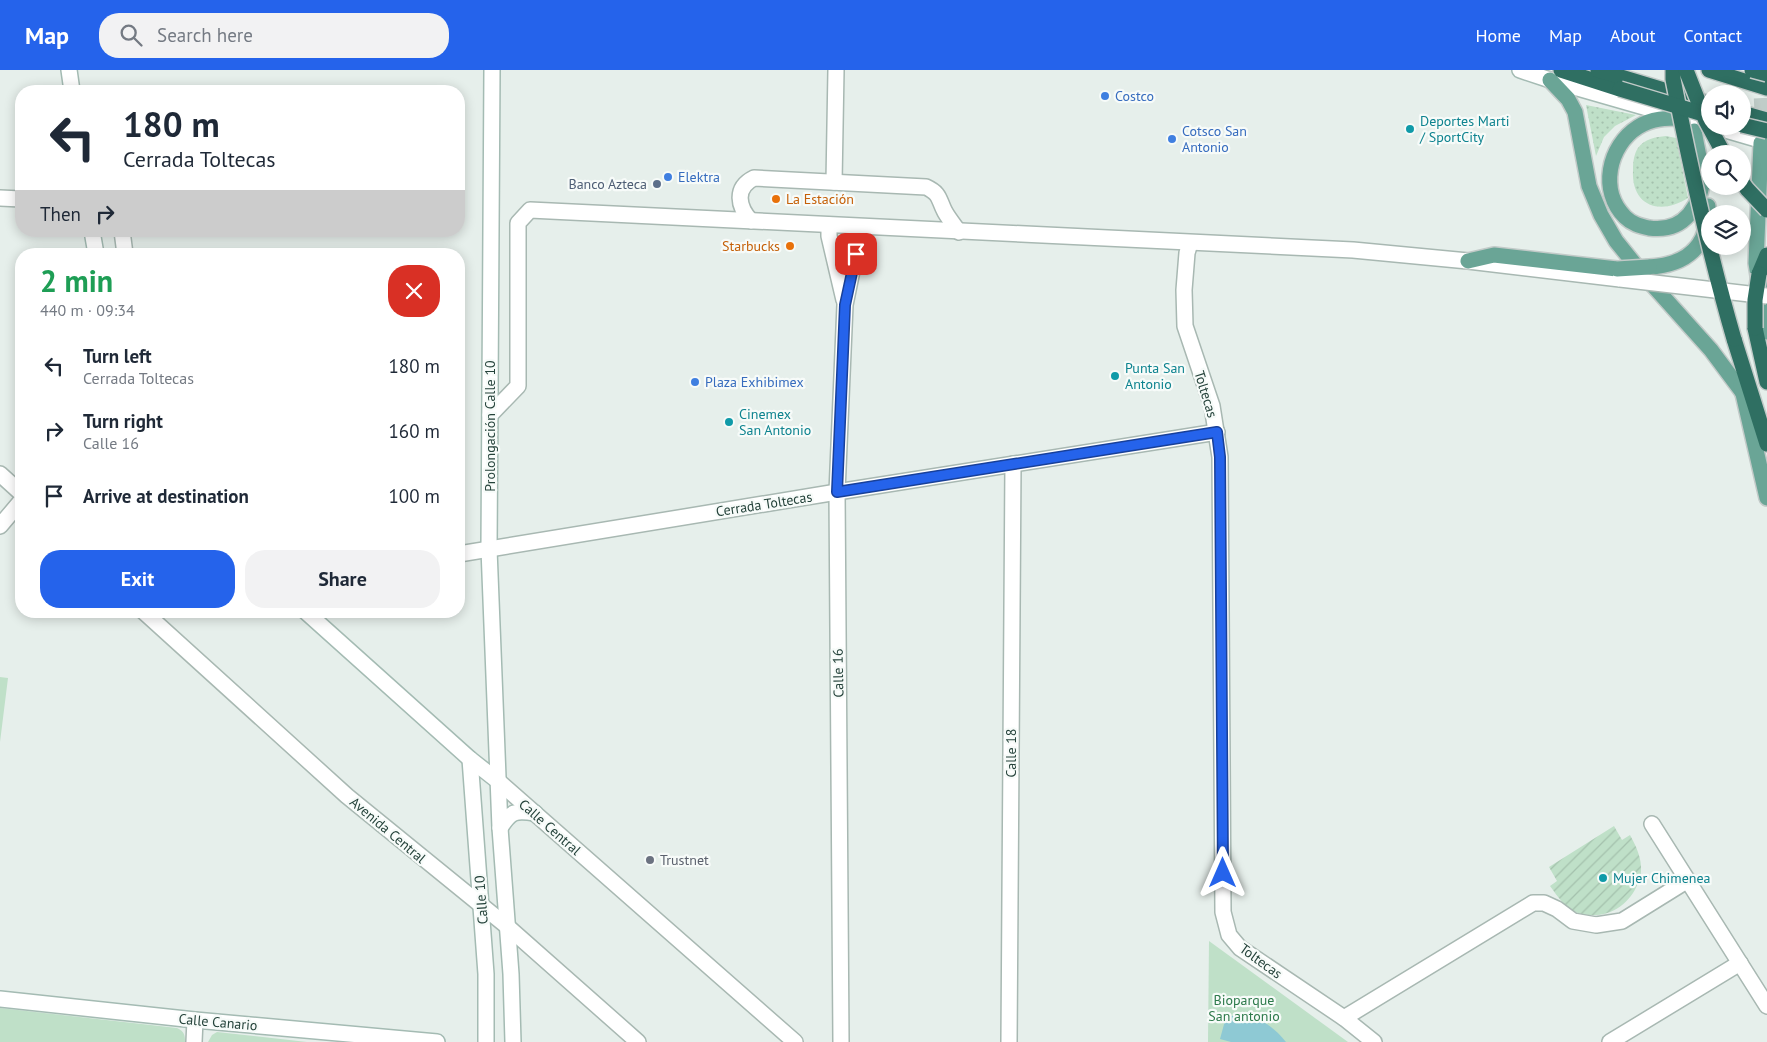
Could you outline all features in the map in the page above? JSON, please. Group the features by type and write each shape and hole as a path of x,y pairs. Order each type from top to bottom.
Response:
{"highway":[{"path":"1598,70 1701,101"},
{"path":"1673,70 1673,79 1688,153 1701,205"},
{"path":"1686,70 1706,121 1719,145"},
{"path":"1708,70 1767,88"},
{"path":"1752,70 1767,73"},
{"path":"1727,75 1767,73"},
{"path":"1556,75 1701,114"},
{"path":"1751,116 1767,120"},
{"path":"1751,132 1764,141"},
{"path":"1751,194 1767,210"},
{"path":"1714,255 1734,339 1767,444"},
{"path":"1767,255 1759,274 1755,300 1755,328 1767,382"}],"main road":[{"path":"1556,75 1575,112 1589,186 1601,215 1616,241 1641,272 1711,350 1743,394"},
{"path":"1682,118 1664,118 1648,122 1639,126 1623,140 1612,160 1610,189 1613,198 1625,217 1638,225 1656,229 1675,225 1683,221 1692,212 1701,192"},
{"path":"1694,131 1701,164"},
{"path":"1764,141 1767,163"},
{"path":"1764,141 1756,262 1764,297 1767,332"},
{"path":"1468,261 1494,255 1619,274 1675,263 1692,252 1701,240"},
{"path":"1714,255 1767,498"},
{"path":"1764,297 1767,276"}],"street":[{"path":"69,70 71,85"},
{"name":"Prolongación Calle 10","path":"492,70 489,549 498,781"},
{"path":"834,182 836,70"},
{"path":"1520,70 1556,75 1701,123"},
{"path":"1743,135 1764,141"},
{"path":"752,221 744,212 740,200 741,190 745,183 754,178 834,182 926,187 935,191 939,196 944,211 959,232"},
{"path":"0,198 15,199"},
{"path":"490,415 518,386 518,223 530,210 1353,250 1468,261"},
{"path":"929,230 944,211"},
{"name":"Calle 16","path":"829,225 829,236 845,305"},
{"name":"Calle 16","path":"842,1042 837,492 845,305 861,227"},
{"name":"Toltecas","path":"1190,243 1187,253 1184,290 1185,326 1212,406 1220,457 1223,912 1229,935 1240,948 1344,1018 1374,1042"},
{"path":"1619,274 1764,297"},
{"name":"Cerrada Toltecas","path":"465,553 1217,432"},
{"name":"Calle 18","path":"1009,1042 1013,464"},
{"path":"1,478 15,488"},
{"path":"0,526 15,508"},
{"name":"Avenida Central","path":"151,618 347,796 508,928 638,1042"},
{"name":"Calle Central","path":"313,618 470,759 535,813 795,1042"},
{"name":"Calle 10","path":"470,759 486,974 486,1042"},
{"name":"Calle 10","path":"498,781 508,928 513,1042"},
{"path":"500,828 507,817 514,812 535,813"},
{"path":"1652,824 1767,1006"},
{"path":"1344,1018 1533,903 1544,903 1574,920 1596,925 1622,921 1688,880"},
{"path":"1610,1042 1740,964"},
{"name":"Calle Canario","path":"0,999 195,1020 437,1042"},
{"path":"194,1042 195,1020"}],"green space":[{"path":"1586,105 1636,115 1615,126 1604,137 1596,156"},
{"path":"1666,136 1676,138 1688,198 1678,203 1658,207 1642,199 1637,192 1634,182 1634,161 1637,150 1644,142"},
{"path":"0,677 8,678 0,742"},
{"path":"1614,826 1622,840 1630,835 1640,857 1641,875 1634,892 1622,905 1606,913 1588,915 1573,911 1559,898 1550,886 1557,881 1549,867"},
{"name":"Bioparque San antonio","path":"1209,941 1348,1042 1208,1042"},
{"path":"0,1008 177,1028 184,1034 185,1042 0,1042"},
{"path":"217,1032 307,1042 208,1042 212,1035"}],"water":[{"path":"1244,1014 1267,1024 1286,1042 1231,1042 1220,1039 1226,1017"}],"tunnel":[{"path":"1760,75 1761,132"}],"place":[{"name":"Costco","path":"1105,96"},
{"name":"Deportes Marti / SportCity","path":"1410,129"},
{"name":"Cotsco San Antonio","path":"1172,139"},
{"name":"Elektra","path":"668,177"},
{"name":"Banco Azteca","path":"657,184"},
{"name":"La Estación","path":"776,199"},
{"name":"Starbucks","path":"790,246"},
{"name":"Punta San Antonio","path":"1115,376"},
{"name":"Plaza Exhibimex","path":"695,382"},
{"name":"Cinemex San Antonio","path":"729,422"},
{"name":"Trustnet","path":"650,860"},
{"name":"Mujer Chimenea","path":"1603,878"}],"route":[{"path":"856,254 845,305 837,492 1217,432 1220,457 1223,873"}]}
